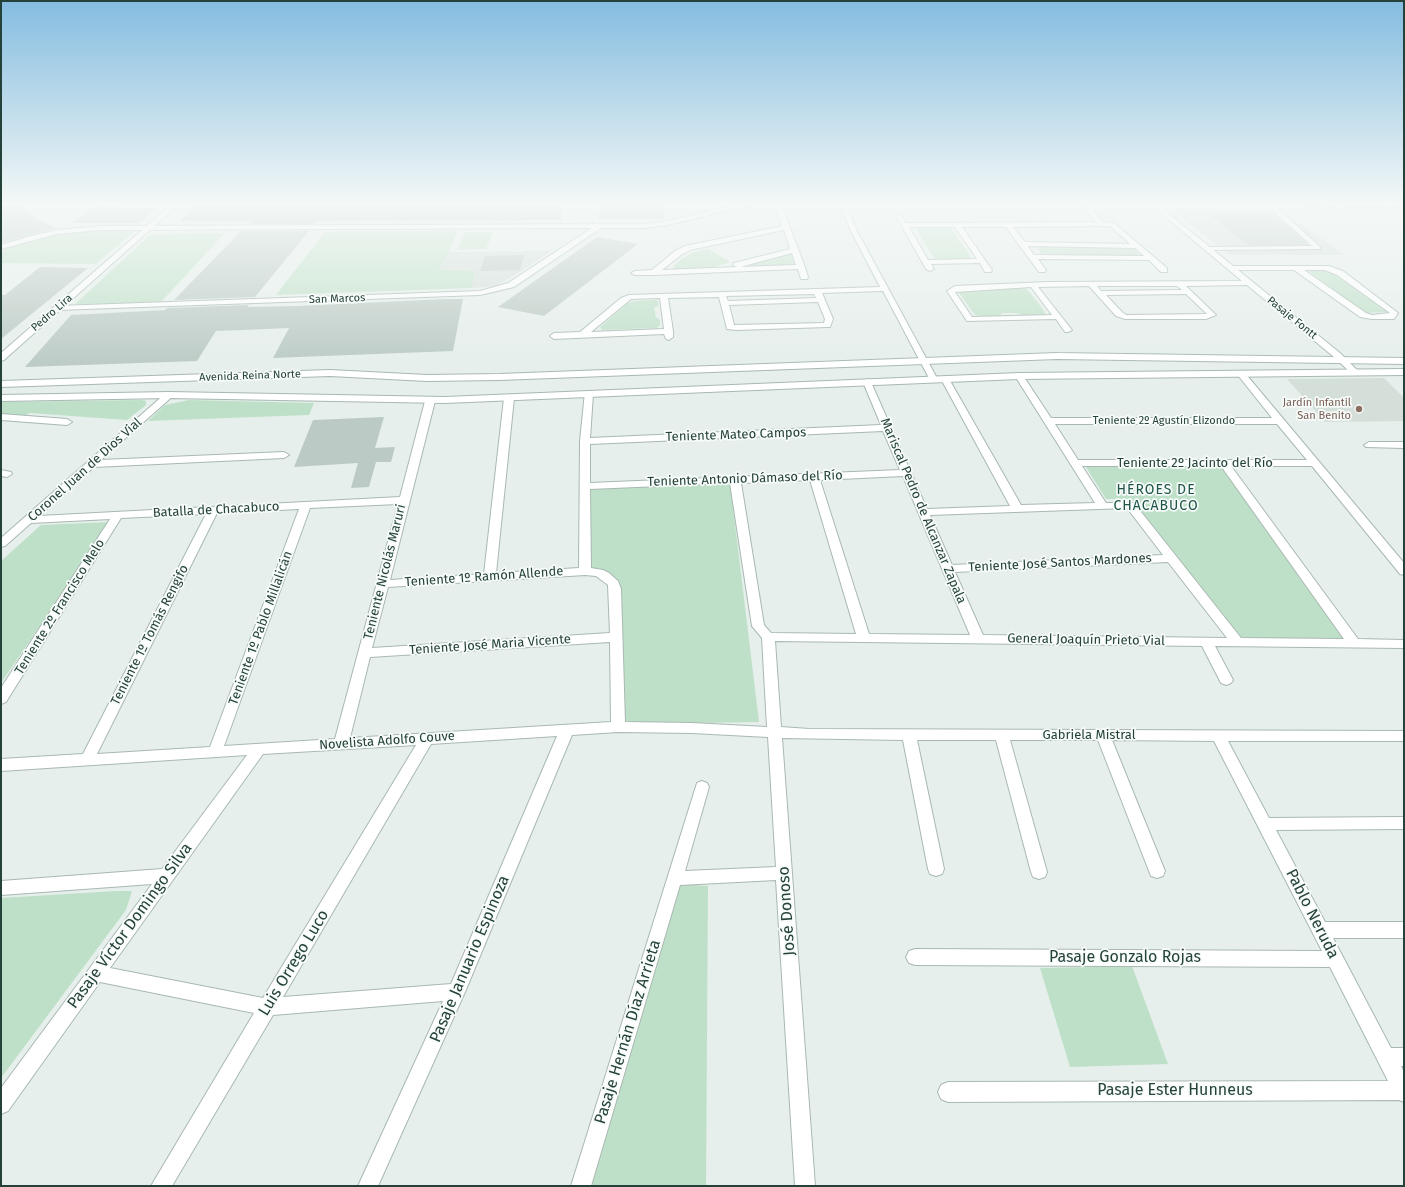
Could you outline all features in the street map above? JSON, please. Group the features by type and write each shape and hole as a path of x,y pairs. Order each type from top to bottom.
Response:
{"street":[{"name":"Pedro Lira","path":"1,358 113,259"},
{"name":"San Marcos","path":"57,308 480,293 511,284 549,259"},
{"path":"653,273 670,259"},
{"path":"722,270 758,259"},
{"path":"798,259 804,277"},
{"path":"870,259 924,361 940,380 1018,508"},
{"path":"924,259 928,266 982,261 988,270"},
{"path":"1034,259 1042,270"},
{"path":"1153,259 1164,270"},
{"name":"Pasaje Fontt","path":"1222,259 1344,361 1355,372"},
{"path":"635,273 801,268"},
{"path":"1232,268 1296,268 1326,268 1334,270 1394,313 1391,317 1372,317 1363,315 1296,268"},
{"path":"1058,317 970,319 951,291 955,288 1034,285 1250,283"},
{"path":"1091,284 1119,314 1125,317 1206,317 1212,315 1180,284"},
{"path":"1034,285 1068,330"},
{"path":"583,334 624,300 629,298 885,289"},
{"path":"722,294 730,327 827,325 829,319 817,291"},
{"path":"1100,293 1189,292"},
{"path":"554,336 583,334 669,334 664,298 666,296"},
{"path":"725,303 821,300"},
{"name":"Avenida Reina Norte","path":"1,384 330,373 427,378 499,377 1064,356 1404,361"},
{"path":"1,398 169,395 430,401 1019,376 1355,372 1402,374"},
{"path":"1241,374 1404,571"},
{"path":"1019,376 1102,505"},
{"name":"Mariscal Pedro de Alcanzar Zapala","path":"867,382 978,639"},
{"path":"585,571 584,441 588,394"},
{"name":"Coronel Juan de Dios Vial","path":"1,544 169,395"},
{"path":"490,577 509,398"},
{"name":"Teniente Nicolás Maruri","path":"341,744 430,401"},
{"path":"1,417 67,422"},
{"name":"Teniente 2º Agustín Elizondo","path":"1049,421 1280,421"},
{"name":"Teniente Mateo Campos","path":"584,441 887,428"},
{"path":"1369,445 1404,445"},
{"path":"91,464 284,455"},
{"path":"1224,462 1354,644"},
{"name":"Teniente 2º Jacinto del Río","path":"1076,463 1314,463"},
{"name":"Teniente Antonio Dámaso del Río","path":"585,486 906,473"},
{"path":"814,476 864,638"},
{"path":"735,480 758,626 768,637"},
{"name":"Batalla de Chacabuco","path":"28,520 404,500"},
{"path":"923,512 1130,504 1237,642"},
{"name":"Teniente 1º Pablo Millalicán","path":"215,752 306,505"},
{"name":"Teniente 1º Tomás Rengifo","path":"87,760 213,510"},
{"name":"Teniente 2º Francisco Melo","path":"1,699 118,515"},
{"name":"Teniente José Santos Mardones","path":"948,569 1171,558"},
{"name":"Teniente 1º Ramón Allende","path":"382,584 585,571 600,573 614,584 618,727"},
{"name":"Teniente José Maria Vicente","path":"364,653 616,637"},
{"name":"General Joaquín Prieto Vial","path":"768,637 1404,644"},
{"name":"José Donoso","path":"768,637 805,1186"},
{"path":"1206,642 1226,680"},
{"name":"Novelista Adolfo Couve","path":"2,766 618,727 692,728 774,732"},
{"name":"Pasaje Januario Espinoza","path":"368,1186 456,992 567,730"},
{"name":"Gabriela Mistral","path":"774,732 809,734 1404,736"},
{"path":"909,734 936,869"},
{"path":"1002,735 1040,872"},
{"path":"1103,735 1157,871"},
{"name":"Pablo Neruda","path":"1219,736 1335,959 1395,1057 1403,1091"},
{"name":"Luis Orrego Luco","path":"160,1186 427,739"},
{"name":"Pasaje Víctor Domingo Silva","path":"1,1104 259,749"},
{"name":"Pasaje Hernán Díaz Arrieta","path":"581,1186 702,787"},
{"path":"1265,824 1404,823"},
{"path":"674,878 784,872"},
{"path":"1,888 167,876"},
{"path":"1320,930 1404,930"},
{"name":"Pasaje Gonzalo Rojas","path":"915,957 1335,959"},
{"path":"96,973 267,1007 456,992"},
{"name":"Pasaje Ester Hunneus","path":"948,1092 1403,1091"}],"shaded area":[{"path":"445,259 539,259 495,286 472,288 475,272 439,270"},
{"name":"Jardín Infantil San Benito","path":"1384,378 1404,398 1404,421 1325,422 1287,379"}],"green space":[{"path":"1,259 101,259 96,264 1,263"},
{"path":"123,259 200,259 160,303 75,304"},
{"path":"304,259 445,259 439,270 475,271 472,288 276,295"},
{"path":"726,259 729,261 710,268 674,269 674,266 680,260"},
{"path":"761,259 793,259 796,266 736,268 735,266"},
{"path":"1307,270 1328,270 1387,312 1365,313"},
{"path":"1027,289 1045,312 1044,315 1002,313 1000,316 975,315 959,293 961,290"},
{"path":"657,300 659,305 654,308 656,317 660,320 660,325 657,328 602,330 600,327 628,303 634,301"},
{"path":"189,400 314,403 309,415 148,421 165,405"},
{"path":"146,401 146,405 127,420 30,413 23,416 1,414 1,402"},
{"path":"1084,464 1222,464 1350,641 1239,640 1132,499 1106,499"},
{"path":"730,483 759,722 621,724 619,588 588,569 587,487"},
{"path":"111,522 1,683 1,561 41,525"},
{"path":"680,884 708,886 706,1186 591,1186"},
{"path":"132,891 126,910 1,1078 1,898"},
{"path":"1132,966 1168,1064 1070,1067 1040,968"}],"building":[{"path":"213,259 286,259 255,297 174,300"},
{"path":"484,259 523,259 520,270 480,271"},
{"path":"565,259 618,259 544,316 498,307"},
{"path":"40,267 88,268 1,339 1,295 5,295"},
{"path":"463,299 453,351 273,358 289,328 216,331 197,361 25,367 71,315 165,310 167,308 249,305 247,307 297,306"},
{"path":"384,417 375,448 395,447 391,462 376,462 369,487 351,488 358,463 294,467 313,420"}],"place":[{"name":"Jardín Infantil San Benito","path":"1359,409"}],"district":[{"name":"HÉROES DE CHACABUCO","path":"1156,498"}]}
